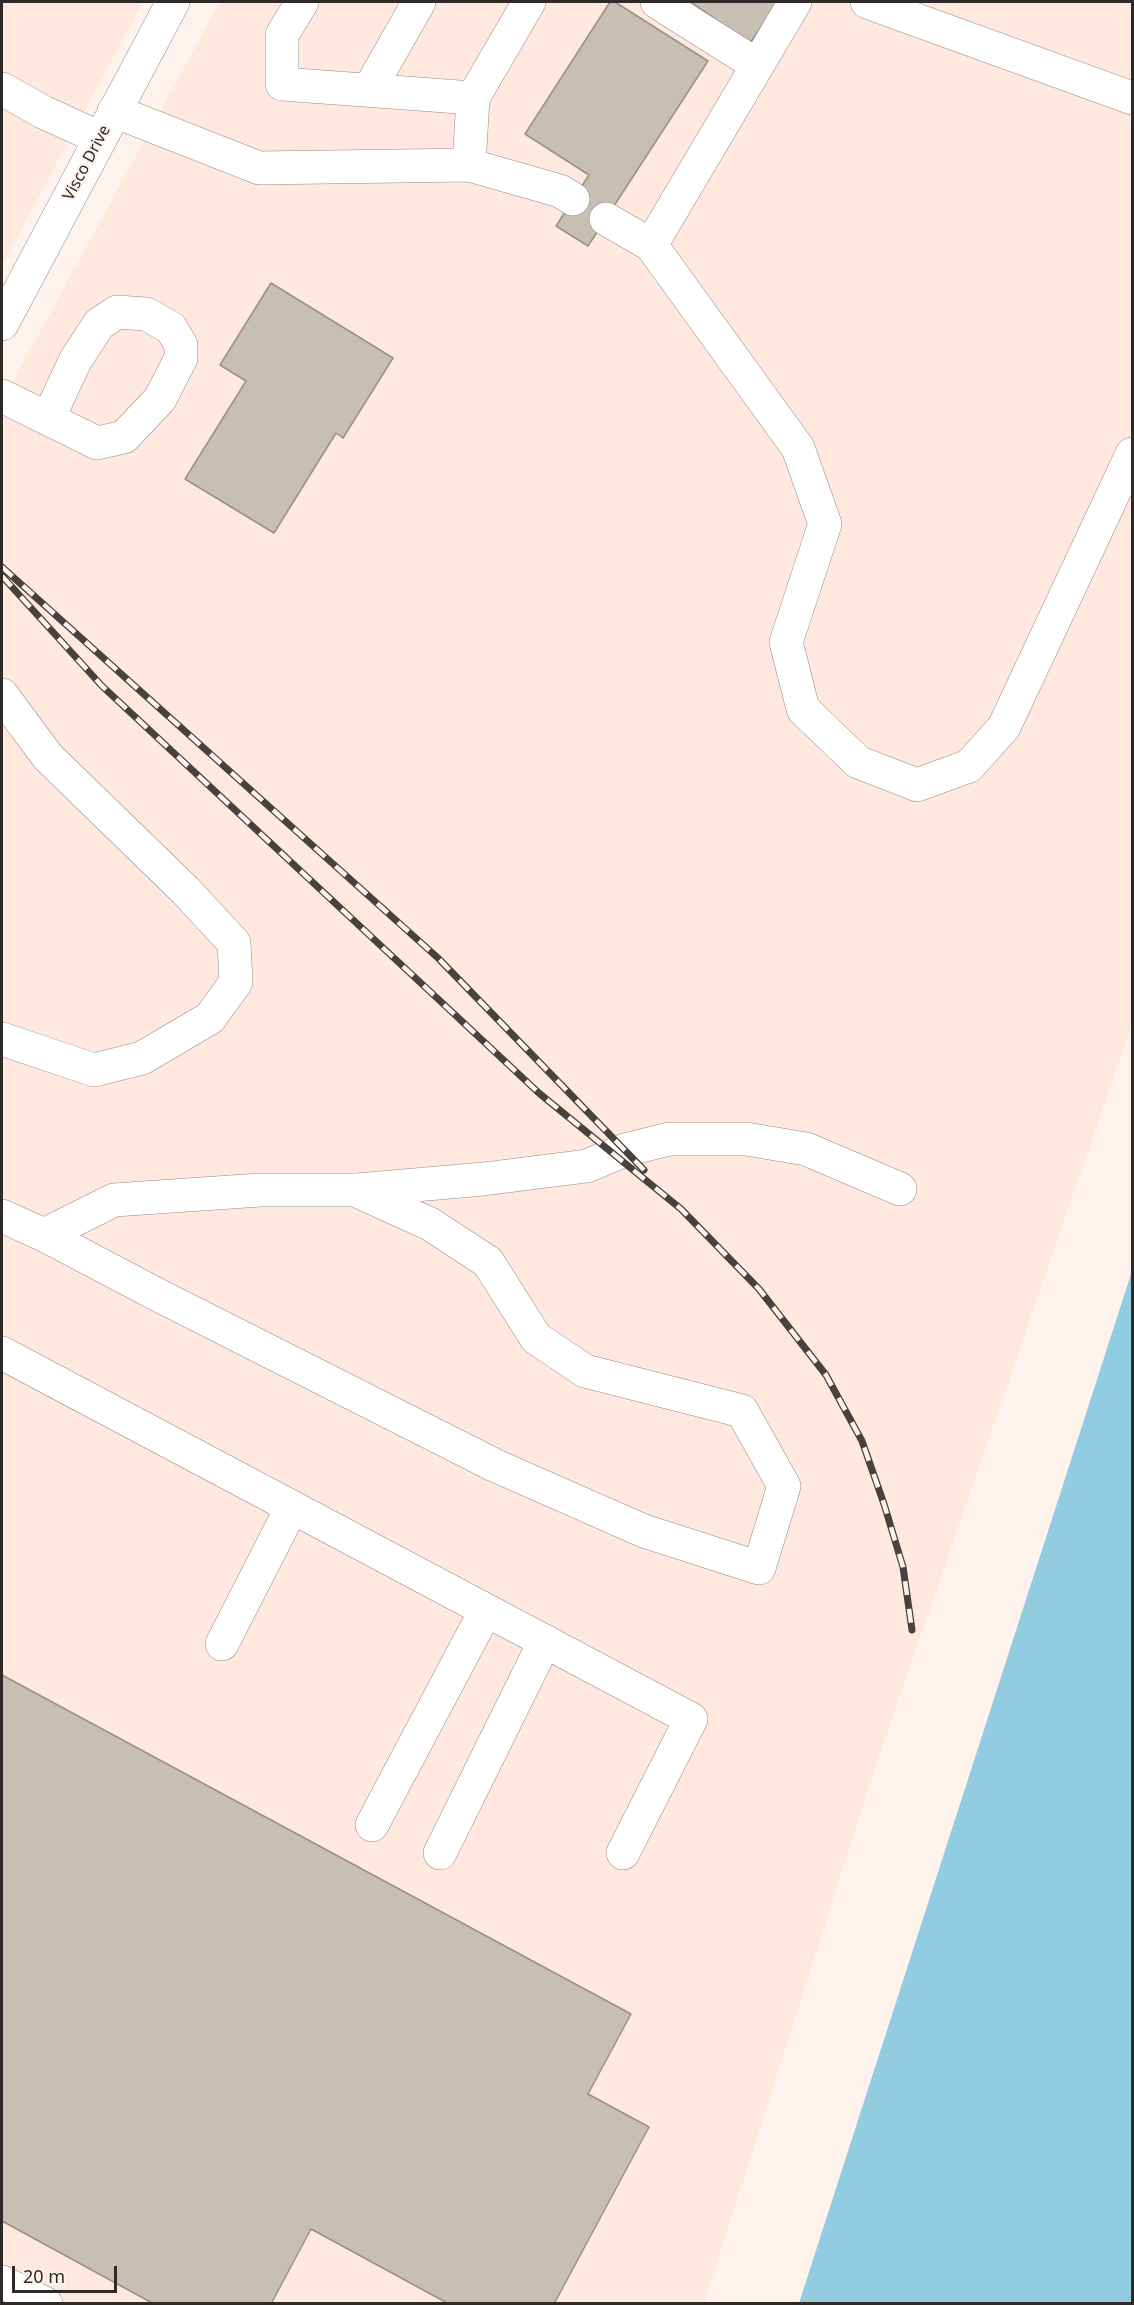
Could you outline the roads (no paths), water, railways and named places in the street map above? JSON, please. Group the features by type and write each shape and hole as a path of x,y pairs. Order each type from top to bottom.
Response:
{"street":[{"name":"Visco Drive","path":"2,324 173,2"},
{"path":"302,2 282,35 282,84 473,98"},
{"path":"369,90 419,2"},
{"path":"469,165 473,98 529,2"},
{"path":"657,2 757,65"},
{"path":"651,245 795,2"},
{"path":"867,2 1132,98"},
{"path":"2,89 43,112 107,125 259,168 469,165 560,191 573,199"},
{"path":"606,219 651,245 798,448 825,524 786,642 803,709 858,762 916,785 969,766 1004,727 1132,454"},
{"path":"2,396 48,419"},
{"path":"2,695 48,757 186,891 234,943 236,982 210,1018 133,1061 94,1070 2,1039"},
{"path":"44,1234 114,1200 260,1191 355,1190 484,1179 586,1166 625,1150 669,1139 746,1139 806,1149 900,1189"},
{"path":"2,1216 44,1234 170,1302 494,1465 644,1531 759,1568 784,1486 742,1411 585,1371 536,1338 488,1262 430,1224 355,1190"},
{"path":"2,1353 691,1719 623,1852"},
{"path":"222,1644 291,1507"},
{"path":"372,1825 486,1610"},
{"path":"440,1853 544,1641"},
{"path":"2,2282 46,2304"}],"water":[{"path":"1132,1271 1132,2303 799,2303"}],"railway":[{"path":"2,567 438,958 644,1170"},
{"path":"2,576 102,686 540,1094 681,1209 759,1289 826,1375 862,1441 903,1567 912,1630"}]}
